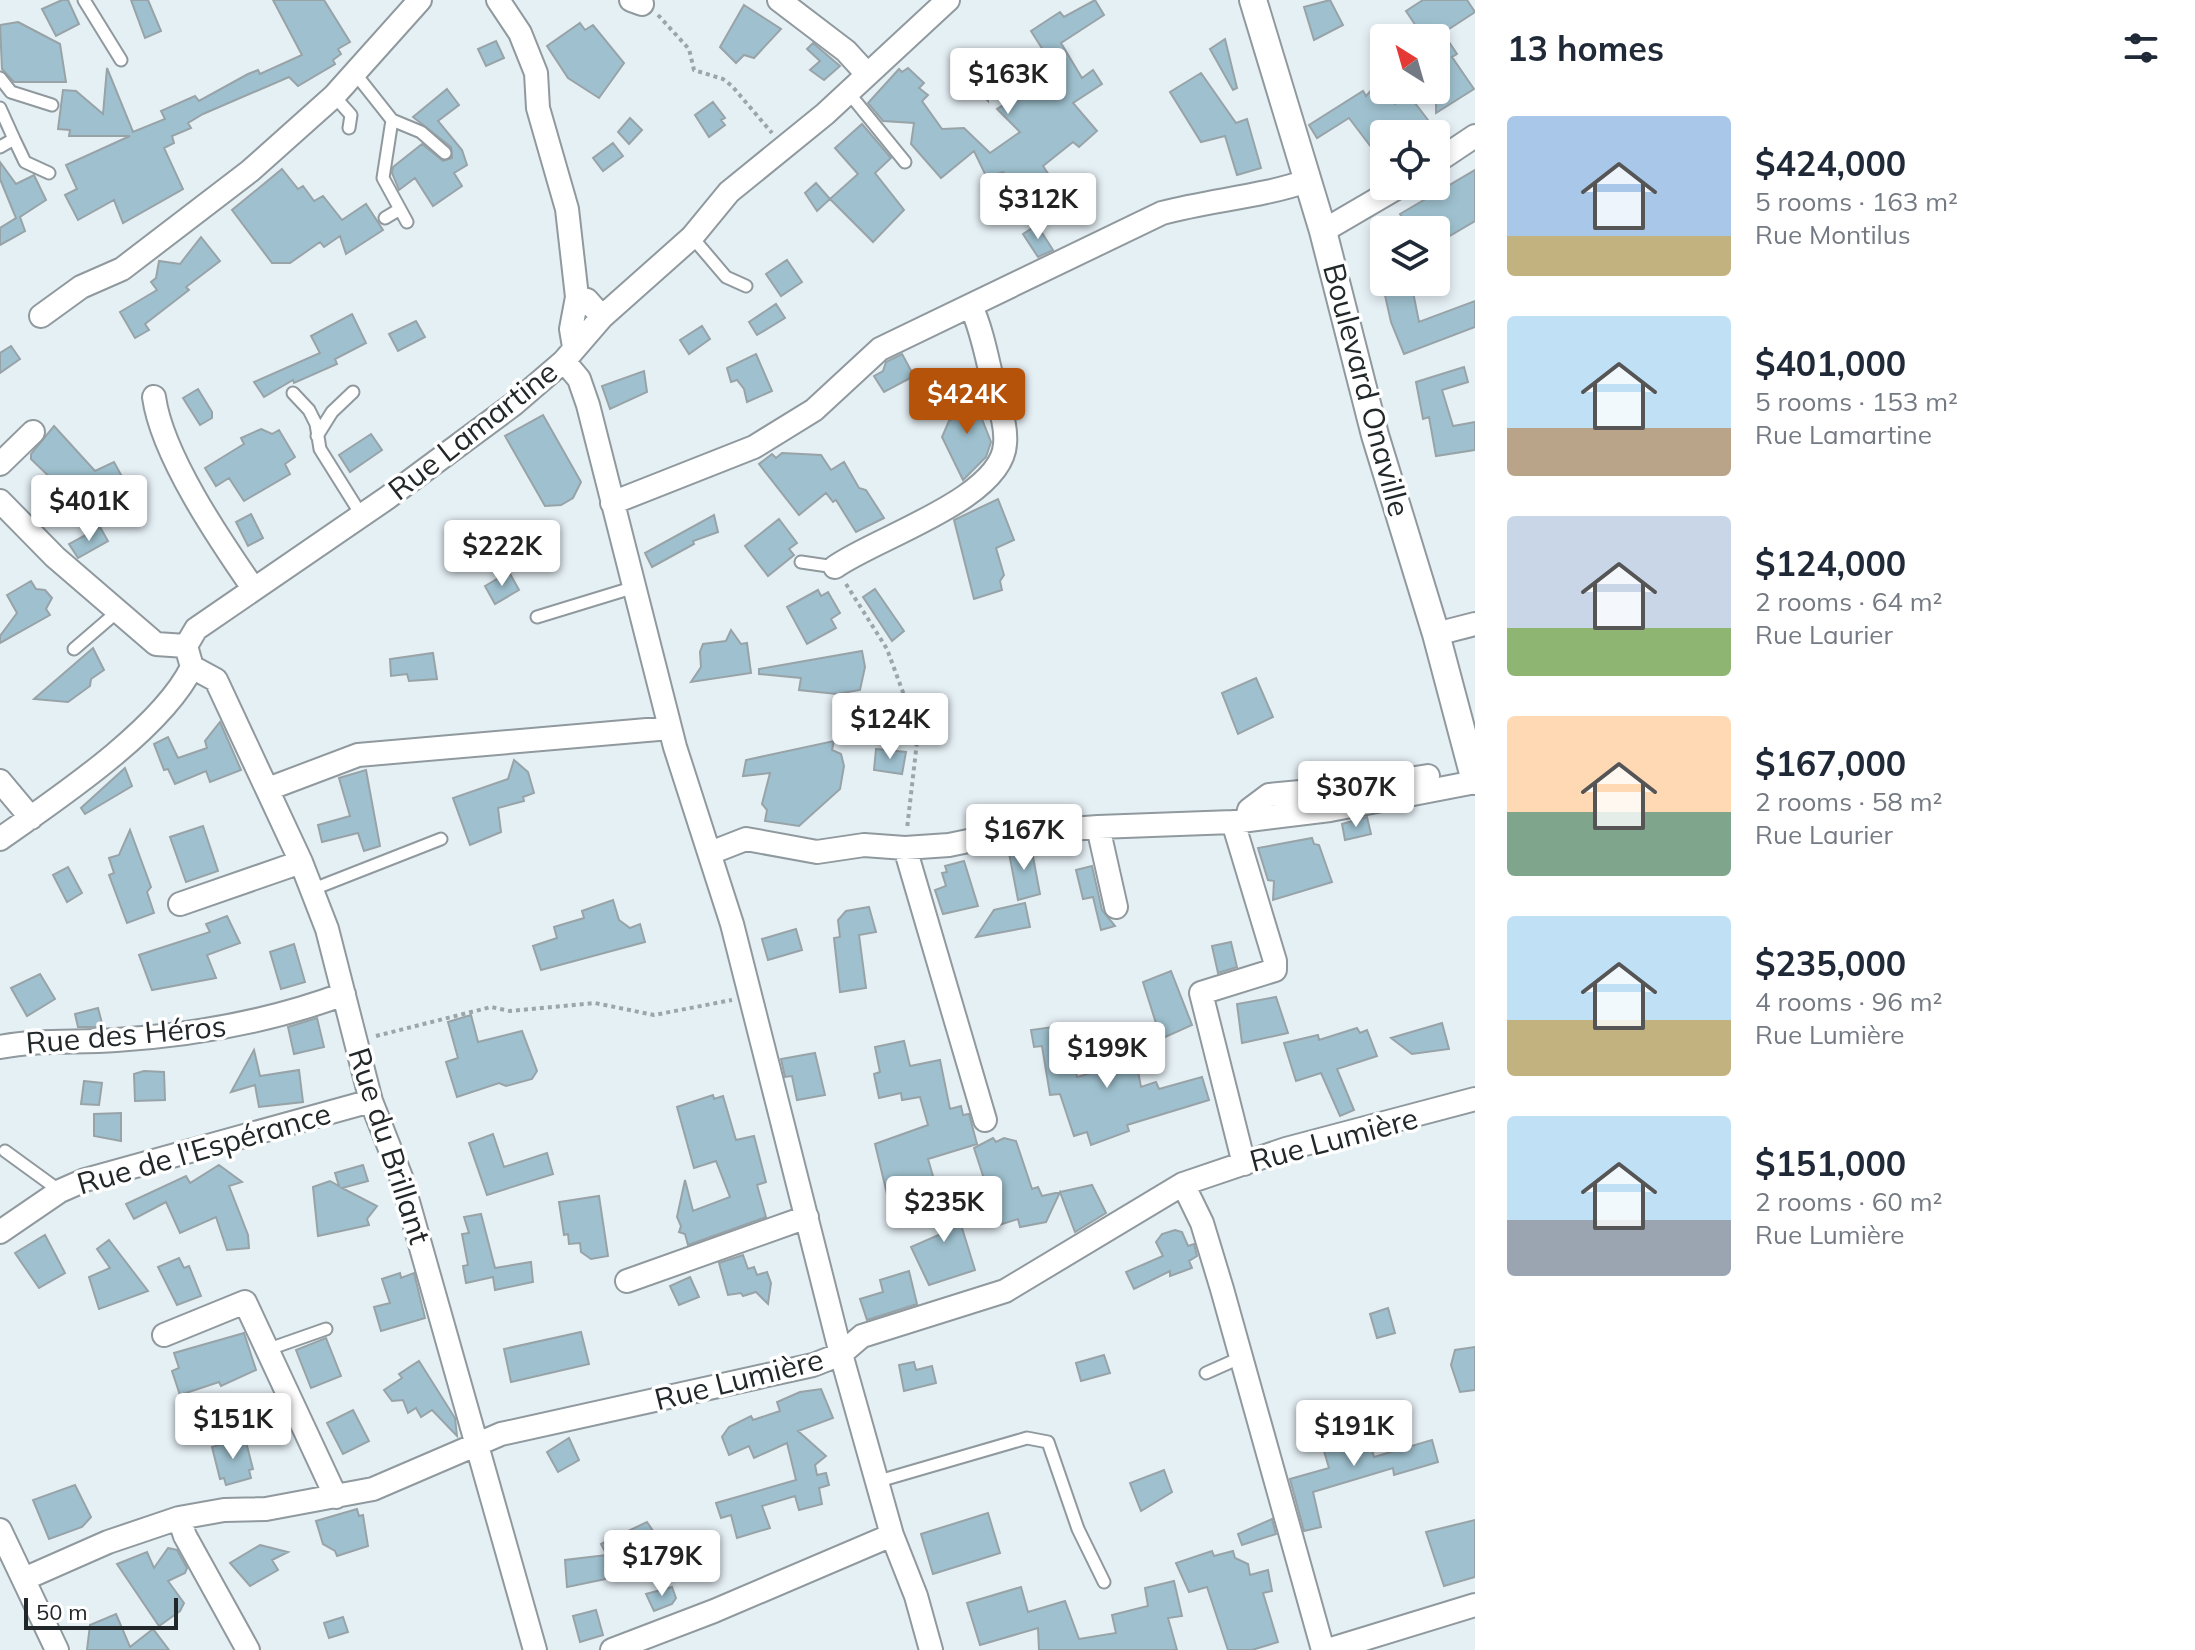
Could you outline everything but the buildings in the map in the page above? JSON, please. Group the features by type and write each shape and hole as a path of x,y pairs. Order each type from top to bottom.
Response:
{"street":[{"path":"41,316 81,287 122,269 250,171 334,96 420,0"},
{"path":"502,0 536,73 538,108 567,209 577,297 569,354 588,405 670,728 751,996 841,1354 892,1535 916,1596 922,1647"},
{"path":"779,0 846,51 867,74"},
{"name":"Rue Lamartine","path":"0,839 129,740 178,691 196,629 362,516 514,404 569,354 602,317 692,237 729,192 848,92 948,0"},
{"name":"Boulevard Onaville","path":"1253,0 1323,231 1375,435 1436,634 1474,777"},
{"path":"1450,153 1475,136"},
{"path":"612,503 754,447 814,410 880,349 1162,213 1209,201 1269,193 1307,181"},
{"path":"1323,231 1376,200"},
{"path":"577,297 587,300 602,317"},
{"path":"835,567 974,489 1001,461 1005,444 1001,415 971,306"},
{"path":"154,397 158,425 228,553 253,588"},
{"path":"0,464 33,432"},
{"path":"0,501 117,612 156,644 189,657"},
{"path":"1436,634 1475,624"},
{"name":"Rue du Brillant","path":"189,657 216,680 301,862 327,929 371,1101 401,1177 535,1650"},
{"path":"268,789 358,755 670,728"},
{"path":"710,853 746,839 817,852 864,845 905,848 949,845 1002,834 1240,820 1269,795 1474,777"},
{"path":"0,781 31,818"},
{"path":"1240,820 1275,970 1201,993 1244,1164"},
{"path":"1098,827 1116,907"},
{"path":"905,848 985,1120"},
{"path":"180,904 301,862"},
{"name":"Rue des Héros","path":"0,1047 36,1041 111,1041 225,1030 344,994"},
{"name":"Rue Lumière","path":"24,1579 108,1542 179,1518 224,1510 266,1509 373,1489 478,1445 528,1428 813,1365 841,1354 862,1336 1005,1291 1183,1184 1475,1099"},
{"name":"Rue de l'Espérance","path":"0,1232 60,1191 124,1167 371,1101"},
{"path":"1183,1184 1202,1223 1326,1650 1475,1605"},
{"path":"627,1281 807,1217"},
{"path":"164,1335 245,1302 336,1497"},
{"path":"179,1518 185,1536 248,1650"},
{"path":"0,1530 57,1650"},
{"path":"612,1650 714,1611 892,1535"}],"lane":[{"path":"84,0 121,60"},
{"path":"354,71 392,120 421,132 445,153"},
{"path":"0,78 11,92 52,105"},
{"path":"848,92 905,162"},
{"path":"334,96 351,115 349,128"},
{"path":"0,108 25,162 49,173"},
{"path":"392,120 383,178 407,222"},
{"path":"0,147 14,139"},
{"path":"385,218 400,209"},
{"path":"692,237 726,277 746,286"},
{"path":"316,436 332,412 353,392"},
{"path":"293,393 309,410 316,424 320,449 362,516"},
{"path":"801,562 835,567"},
{"path":"537,617 635,587"},
{"path":"74,649 117,612"},
{"path":"311,890 441,839"},
{"path":"5,1151 60,1191"},
{"path":"269,1349 326,1329"},
{"path":"1206,1373 1242,1357"},
{"path":"879,1481 1027,1438 1048,1442 1078,1529 1104,1582"}],"path":[{"path":"636,2 676,32 689,49 694,70 723,79 732,86 786,145"},
{"path":"835,567 887,649 918,733 905,848"},
{"path":"354,1041 491,1007 510,1011 595,1003 654,1015 751,996"}]}
